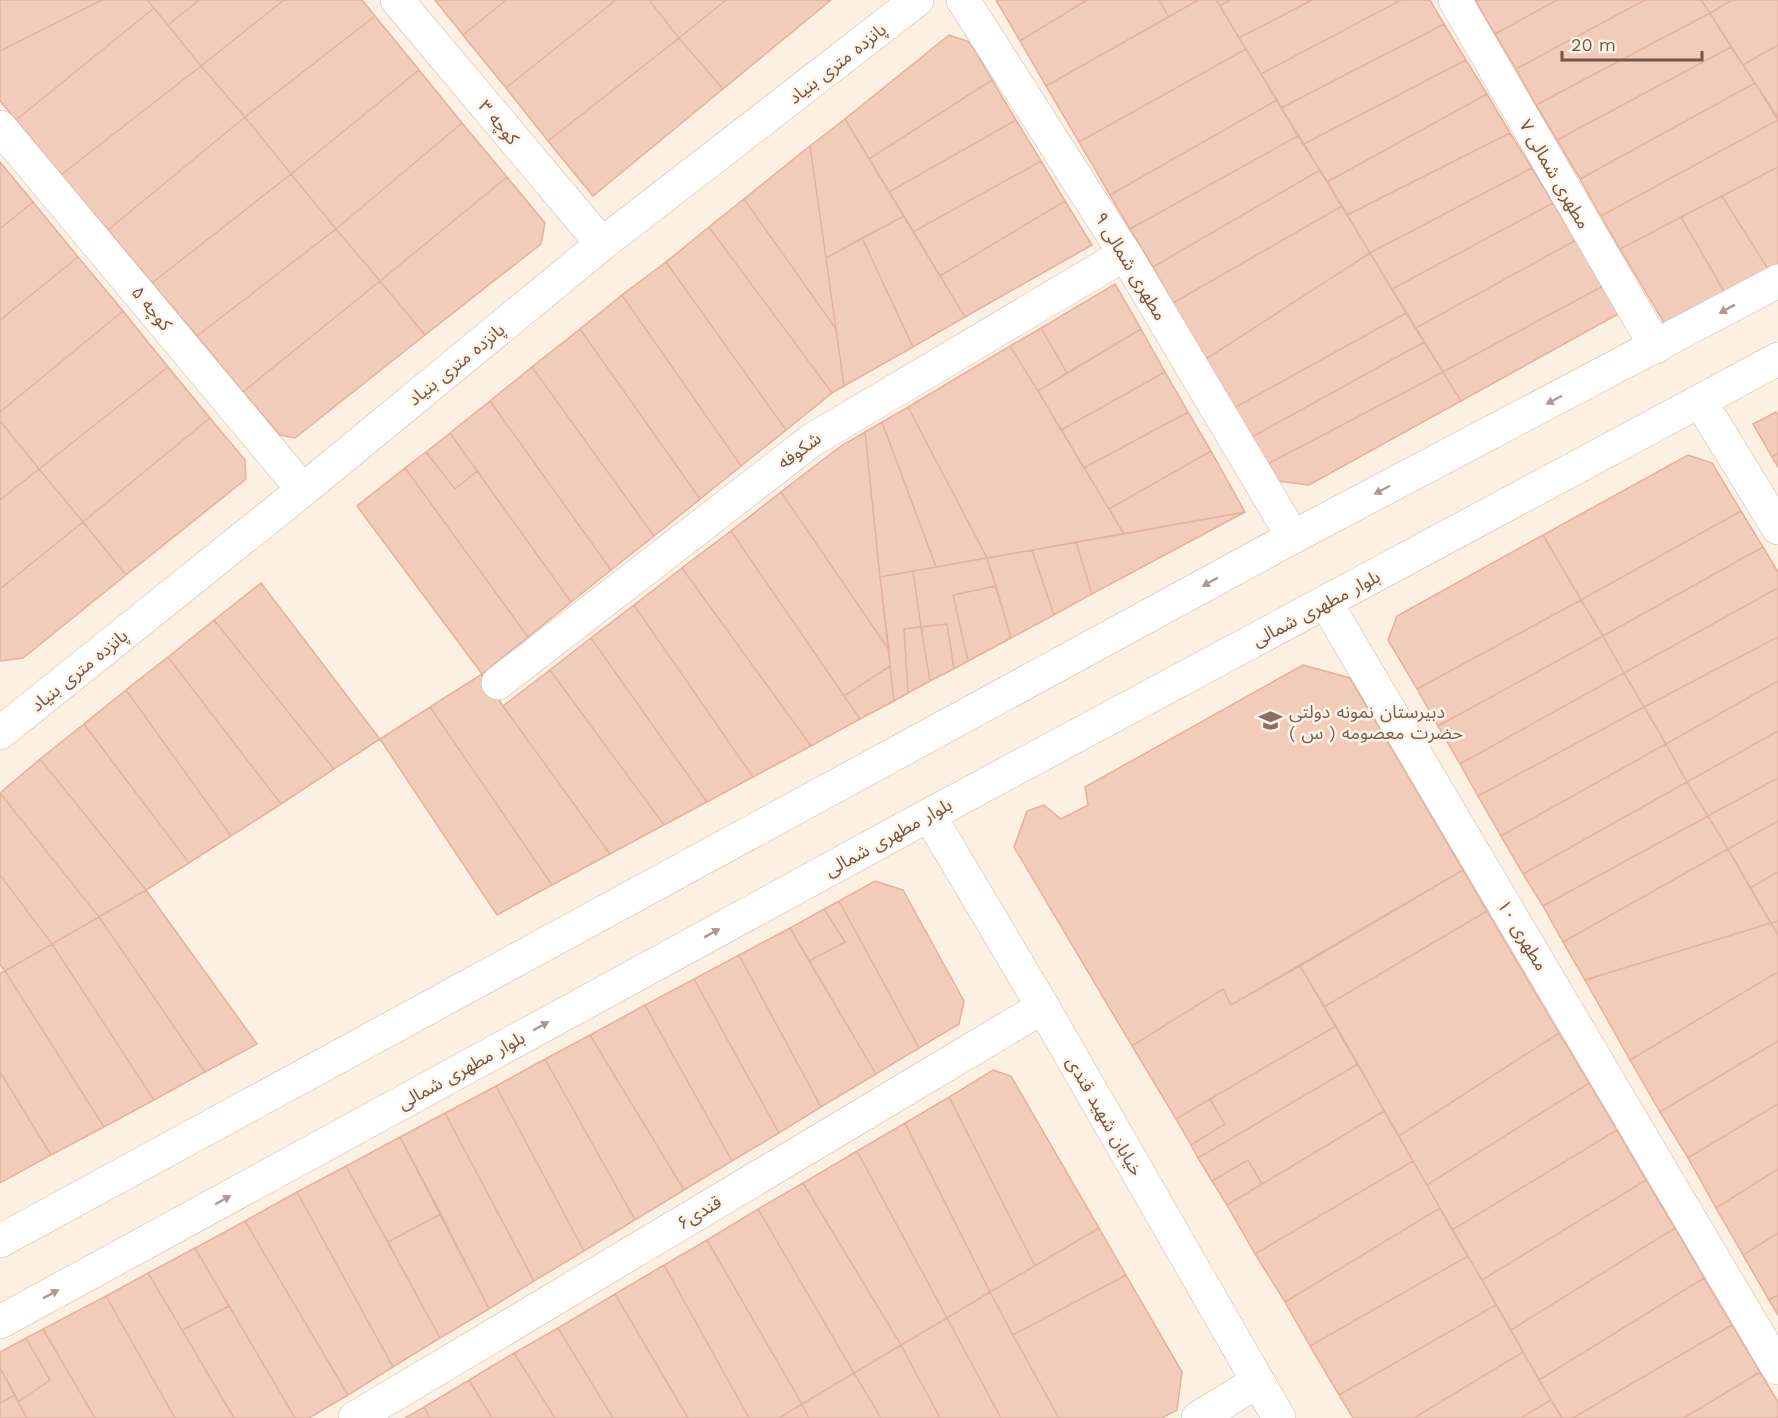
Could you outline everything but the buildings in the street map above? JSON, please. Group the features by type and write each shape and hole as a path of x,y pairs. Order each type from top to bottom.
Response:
{"street":[{"name":"کوچه ۳","path":"397,0 602,244"},
{"name":"مطهری شمالی ۹","path":"963,0 1125,254 1293,537"},
{"name":"مطهری شمالی ۷","path":"1455,0 1656,347"},
{"name":"پانزده متری بنیاد","path":"2,728 303,490 602,244 906,3"},
{"name":"کوچه ۵","path":"0,126 303,490"},
{"name":"شکوفه","path":"498,683 812,440 1125,254"},
{"path":"0,1241 1293,537 1656,347 1778,280"},
{"name":"بلوار مطهری شمالی","path":"0,1322 929,815 1778,359"},
{"path":"1701,401 1778,528"},
{"name":"مطهری ۱۰","path":"1326,603 1778,1368"},
{"name":"خیابان شهید قندی","path":"929,815 1043,1007 1279,1418"},
{"name":"قندی۶","path":"355,1418 1043,1007"},
{"path":"1198,1418 1257,1382"}],"place":[{"name":"دبیرستان نمونه دولتی حضرت معصومه ( س )","path":"1271,721"}]}
